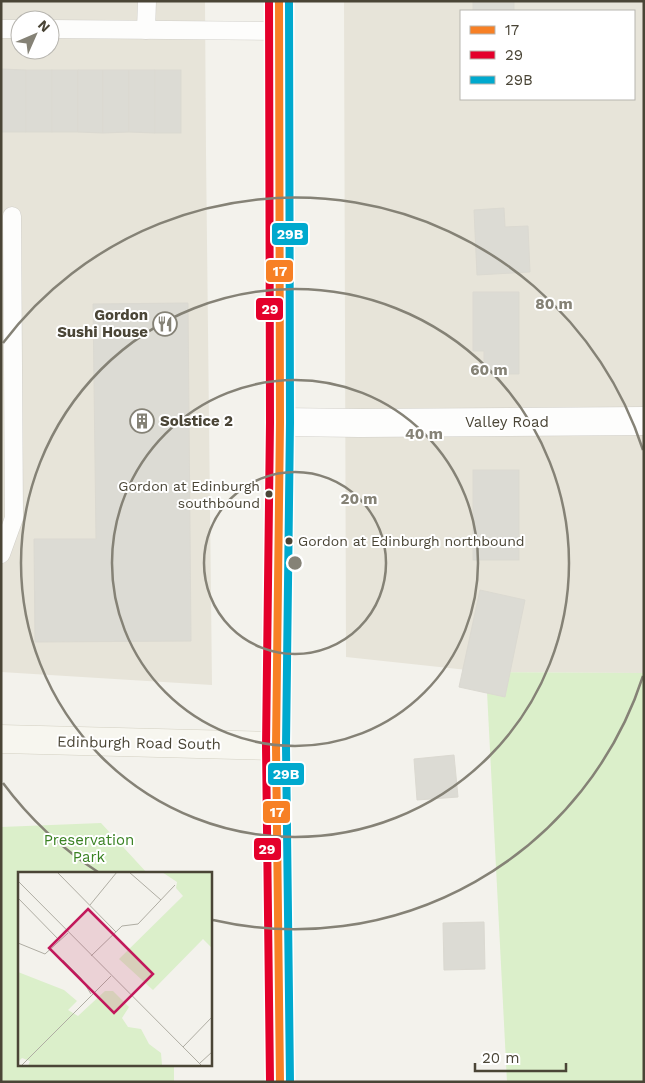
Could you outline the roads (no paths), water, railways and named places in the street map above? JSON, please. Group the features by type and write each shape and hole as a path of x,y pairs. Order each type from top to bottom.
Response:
{"main road":[{"path":"279,1 280,422 276,746 280,1082"},
{"name":"Edinburgh Road South","path":"1,739 276,746"}],"street":[{"name":"Valley Road","path":"280,422 644,421"}],"lane":[{"path":"146,30 147,1"},
{"path":"60,29 279,30"},
{"path":"1,554 14,518 12,216"}],"place":[{"name":"Gordon Sushi House","path":"165,324"},
{"name":"Solstice 2","path":"142,421"},
{"name":"Gordon at Edinburgh southbound","path":"269,494"},
{"name":"Gordon at Edinburgh northbound","path":"289,541"}],"park label":[{"name":"Preservation Park","path":"89,848"}]}
